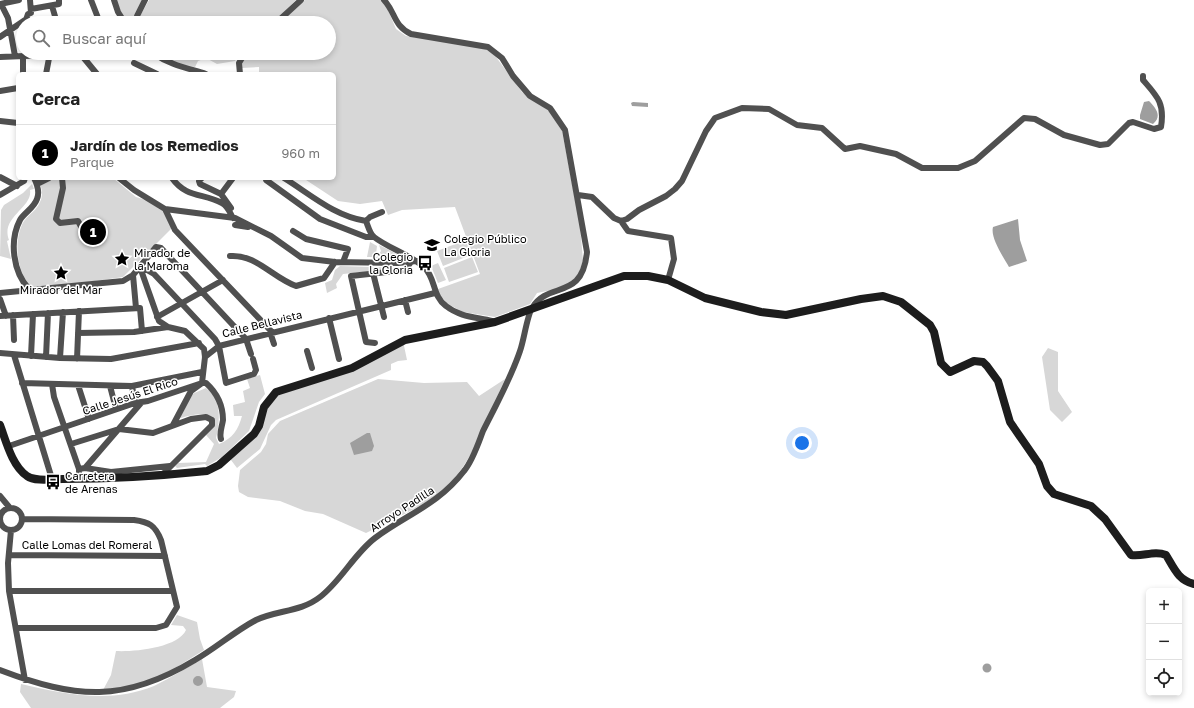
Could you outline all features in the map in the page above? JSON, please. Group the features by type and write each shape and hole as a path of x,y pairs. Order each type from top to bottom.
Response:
{"street":[{"path":"0,57 15,56 8,18 0,4 19,0"},
{"path":"29,16 31,13 30,0"},
{"path":"30,9 49,4 59,4 59,0"},
{"path":"91,0 97,16"},
{"path":"137,16 145,0"},
{"path":"284,16 301,0"},
{"path":"384,0 391,7 395,20 402,30 411,34 488,47 502,58 513,76 525,90 550,108 565,130 578,195 587,252 586,268 581,276 568,288 544,297 531,309"},
{"path":"113,1 121,16"},
{"path":"49,4 54,16"},
{"path":"0,37 16,27"},
{"path":"23,60 23,72"},
{"path":"47,72 49,60"},
{"path":"85,60 95,72"},
{"path":"163,60 192,72"},
{"path":"240,72 239,63 241,60"},
{"path":"134,63 153,72"},
{"path":"621,221 666,196 675,189 682,181 706,131 715,118 742,108 769,109 796,125 822,128 845,149 860,146 896,154 922,168 958,168 975,161 1024,118 1035,119 1064,135 1100,145 1108,144 1133,122 1154,129 1161,126 1163,116 1159,98 1143,80 1143,76"},
{"path":"0,91 16,88"},
{"path":"0,121 16,123"},
{"path":"0,176 17,186"},
{"path":"0,195 25,180"},
{"path":"62,180 63,188 56,219 60,224 78,221 84,232 86,240"},
{"path":"122,180 134,190 165,209 218,217 255,228 302,258 335,262 414,262"},
{"path":"174,180 186,192 222,203 230,212 234,221"},
{"path":"200,180 200,184 221,194 233,211 234,221"},
{"path":"221,194 232,180"},
{"path":"266,180 320,219 366,238 373,237"},
{"path":"287,180 325,206 358,220 366,221"},
{"path":"29,289 21,277 13,249 15,233 21,219 37,199 35,181"},
{"path":"578,195 592,197 614,218 621,221 628,231 671,238 674,259 668,280"},
{"path":"165,209 175,230 272,332 271,335 274,344"},
{"path":"366,221 370,217 382,212"},
{"path":"366,221 373,237 428,270 435,293 445,305 463,316 495,322"},
{"path":"293,231 306,239 348,249 343,262"},
{"path":"0,293 123,281 139,269 156,247 161,248 246,339 256,370 254,374 226,383 219,346 215,339 154,274 147,270 139,269"},
{"path":"230,256 236,255 251,260 296,286 324,278 335,262"},
{"path":"375,342 366,342 358,314 359,311 351,276 405,270 414,262"},
{"path":"139,269 156,316 168,327"},
{"path":"373,273 384,317"},
{"path":"133,275 136,308"},
{"path":"0,425 21,471 28,477 52,479 116,479 207,471 219,465 254,434 259,426 264,407 276,392 352,368 405,340 495,322 624,276 648,276 668,280 685,290 705,298 761,312 786,315 860,299 883,296 901,302 930,325 934,332 943,367 950,372 974,362 983,362 987,366 998,381 1010,422 1039,464 1047,486 1054,494 1091,506 1105,519 1131,555 1137,556 1158,552 1166,555 1175,572 1185,582 1194,584"},
{"path":"156,316 223,280"},
{"name":"Calle Bellavista","path":"205,357 219,346 328,318 435,293"},
{"path":"0,299 3,316 140,308 142,331"},
{"path":"405,300 408,312"},
{"name":"Arroyo Padilla","path":"0,670 25,680 88,693 113,692 164,677 195,660 257,620 302,608 320,597 374,539 428,506 445,493 466,469 520,353 531,309"},
{"path":"77,359 79,311"},
{"path":"60,358 63,312"},
{"path":"46,357 48,313"},
{"path":"30,356 33,314"},
{"path":"13,315 14,340"},
{"path":"328,318 339,359"},
{"path":"78,333 142,331 168,327 186,331 200,343 204,349 205,357 202,372 202,383"},
{"path":"0,353 77,359 111,359 200,343"},
{"path":"307,351 312,368"},
{"path":"14,355 52,479"},
{"path":"22,383 132,386 202,372"},
{"path":"173,425 190,391 202,383 206,383 216,393 220,404 223,419 220,436 221,439"},
{"name":"Calle Jesús El Rico","path":"9,446 116,409 202,383"},
{"path":"52,384 54,397 64,428 82,468"},
{"path":"78,385 89,419"},
{"path":"110,386 116,409"},
{"path":"79,479 82,468 119,429 138,403 132,386"},
{"path":"71,444 119,429 153,434 191,419 206,417 212,420 212,424 162,474"},
{"path":"82,468 111,472 170,466"},
{"path":"0,496 10,508"},
{"path":"10,508 18,509 23,519 18,528 11,530 2,525 0,514 6,509 10,508"},
{"path":"16,628 156,628 166,626 177,607 172,591 165,556 157,530 152,524 144,521 23,519"},
{"path":"11,530 9,591 25,680"},
{"name":"Calle Lomas del Romeral","path":"9,555 165,556"},
{"path":"9,591 172,591"}],"shaded area":[{"path":"116,0 143,0 137,16 122,15"},
{"path":"149,0 296,0 279,16 140,16"},
{"path":"305,0 381,0 385,3 396,29 406,36 465,44 488,50 496,57 522,92 549,111 562,131 580,225 583,260 579,273 571,282 557,289 537,293 530,304 495,317 463,312 448,304 439,294 438,289 480,274 455,207 402,210 388,215 382,201 360,204 338,201 306,180 336,180 336,72 259,72 259,67 242,68 244,60 336,60 336,16 287,16"},
{"path":"168,60 201,60 198,61 195,67 177,65"},
{"path":"210,60 236,60 235,61 217,64"},
{"path":"1149,101 1156,109 1158,115 1153,124 1140,119 1144,102"},
{"path":"631,103 648,103 648,107 632,106"},
{"path":"39,180 115,180 136,197 146,200 164,212 172,228 123,277 81,283 32,287 22,273 17,246 18,237 24,221 39,205 42,196"},
{"path":"32,184 34,189 30,190 30,196 27,202 12,219 7,232 9,240 7,241 11,259 0,256 1,210 4,205 23,193"},
{"path":"1018,219 1020,240 1027,261 1009,267 995,242 993,227"},
{"path":"466,240 471,255 443,266 437,251"},
{"path":"370,242 377,246 376,254 372,257 367,257"},
{"path":"379,245 402,257 400,259 376,258 381,251"},
{"path":"472,257 478,272 449,282 444,268"},
{"path":"438,263 446,280 438,283 431,266"},
{"path":"340,266 402,268 343,274 336,284 337,288 327,293 325,283 332,280 335,270"},
{"path":"403,341 407,360 398,361 391,364 391,370 276,420 271,425 260,449 237,468 228,456 254,434 276,392 352,368"},
{"path":"1048,348 1058,352 1058,391 1072,412 1062,422 1050,410 1042,357"},
{"path":"260,375 265,394 259,402 249,431 222,457 207,466 205,464 177,468 175,466 178,463 206,462 214,444 206,435 213,417 201,414 181,418 179,416 192,394 206,388 215,398 219,418 216,438 219,444 228,439 239,425 242,416 234,416 233,405 245,402 243,391 250,388 247,379"},
{"path":"378,379 424,383 467,382 479,396 505,379 478,441 469,457 450,484 438,494 412,510 366,533 323,514 305,511 280,501 248,497 239,492 238,486 240,470 261,452 266,444 268,434 280,421"},
{"path":"367,433 370,433 374,446 372,451 354,455 350,443"},
{"path":"177,615 197,622 200,639 204,650 164,675 135,685 102,692 111,675 116,651 144,650 165,645 174,641 186,630 183,626 171,625"},
{"path":"202,659 207,687 236,691 234,697 220,708 31,708 20,692 21,684 88,696 121,695 154,686"},
{"path":"987,663 992,668 987,673 982,668"},
{"path":"196,676 200,676 202,677 202,685 196,686 193,683 193,679"}],"place":[{"name":"Jardín de los Remedios","path":"93,232"},
{"name":"Colegio Público La Gloria","path":"432,245"},
{"name":"Mirador de la Maroma","path":"122,259"},
{"name":"Colegio la Gloria","path":"425,263"},
{"name":"Mirador del Mar","path":"61,273"},
{"name":"Carretera de Arenas","path":"53,482"}]}
